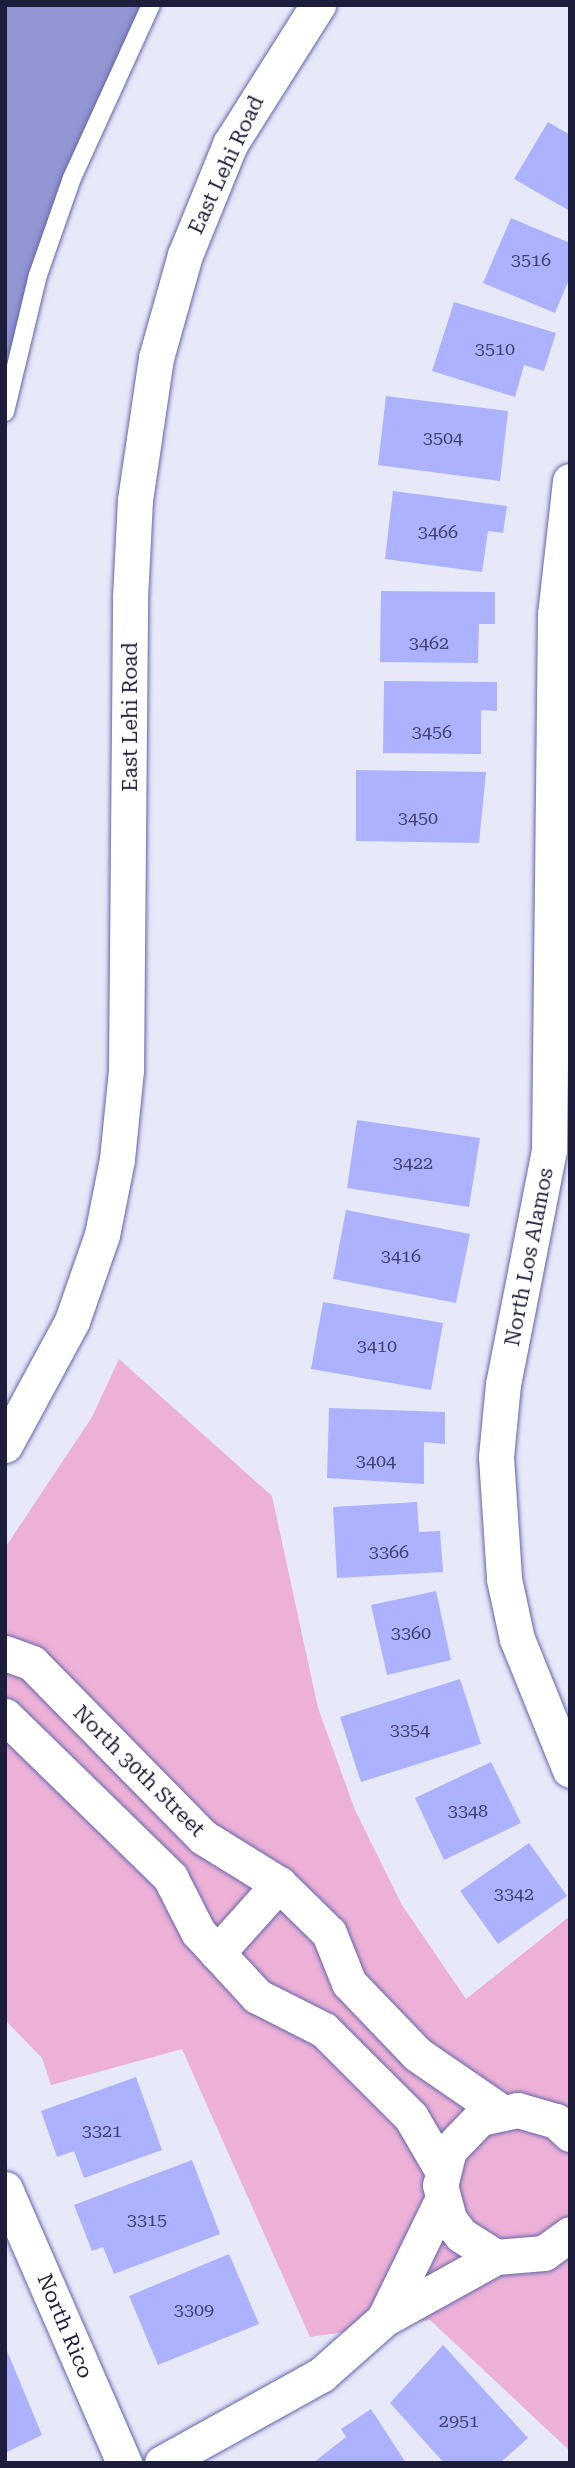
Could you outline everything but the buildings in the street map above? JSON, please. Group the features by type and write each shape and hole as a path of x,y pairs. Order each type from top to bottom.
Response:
{"street":[{"name":"East Lehi Road","path":"5,1445 72,1321 102,1235 117,1159 127,1070 130,598 135,500 156,358 185,255 230,144 318,5"},
{"name":"North Los Alamos","path":"570,481 555,614 549,1150 503,1384 496,1457 504,1579 517,1639 570,1770"},
{"name":"North 30th Street","path":"5,1653 32,1663 203,1837 279,1884 329,1933 349,1983 417,2054 500,2111"},
{"path":"5,1716 170,1877 198,1932 257,1996 324,2030 411,2117 461,2235 496,2256"},
{"path":"217,1953 279,1884"},
{"path":"384,2319 462,2132 500,2111 535,2113 570,2098"},
{"path":"535,2113 570,2134"},
{"name":"North Rico","path":"5,2189 124,2463"},
{"path":"162,2463 321,2375 384,2319 496,2256 544,2253 570,2234"}],"lane":[{"path":"5,412 38,275 72,178 151,5"}],"shaded area":[{"path":"119,1359 272,1496 318,1708 355,1810 402,1905 466,1999 570,1916 570,2451 430,2320 310,2337 182,2049 51,2085 42,2058 5,2020 5,1548 92,1417"}],"water":[{"path":"5,5 151,5 72,178 5,412"}]}
